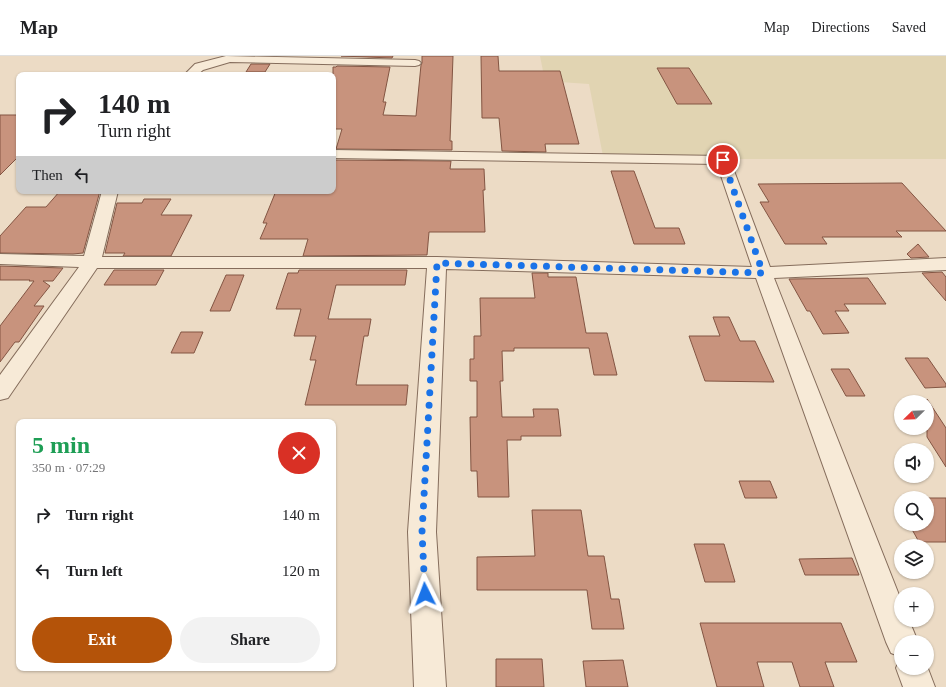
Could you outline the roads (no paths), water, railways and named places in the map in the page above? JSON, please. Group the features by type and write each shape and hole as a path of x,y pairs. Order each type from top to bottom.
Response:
{"street":[{"path":"193,72 199,67 231,58 415,63"},
{"path":"336,154 723,160 763,273 899,635"},
{"path":"0,392 92,262 109,194"},
{"path":"0,260 92,262 437,263 763,273 946,264"},
{"path":"430,687 422,532 437,263"},
{"path":"915,675 919,687"}]}
